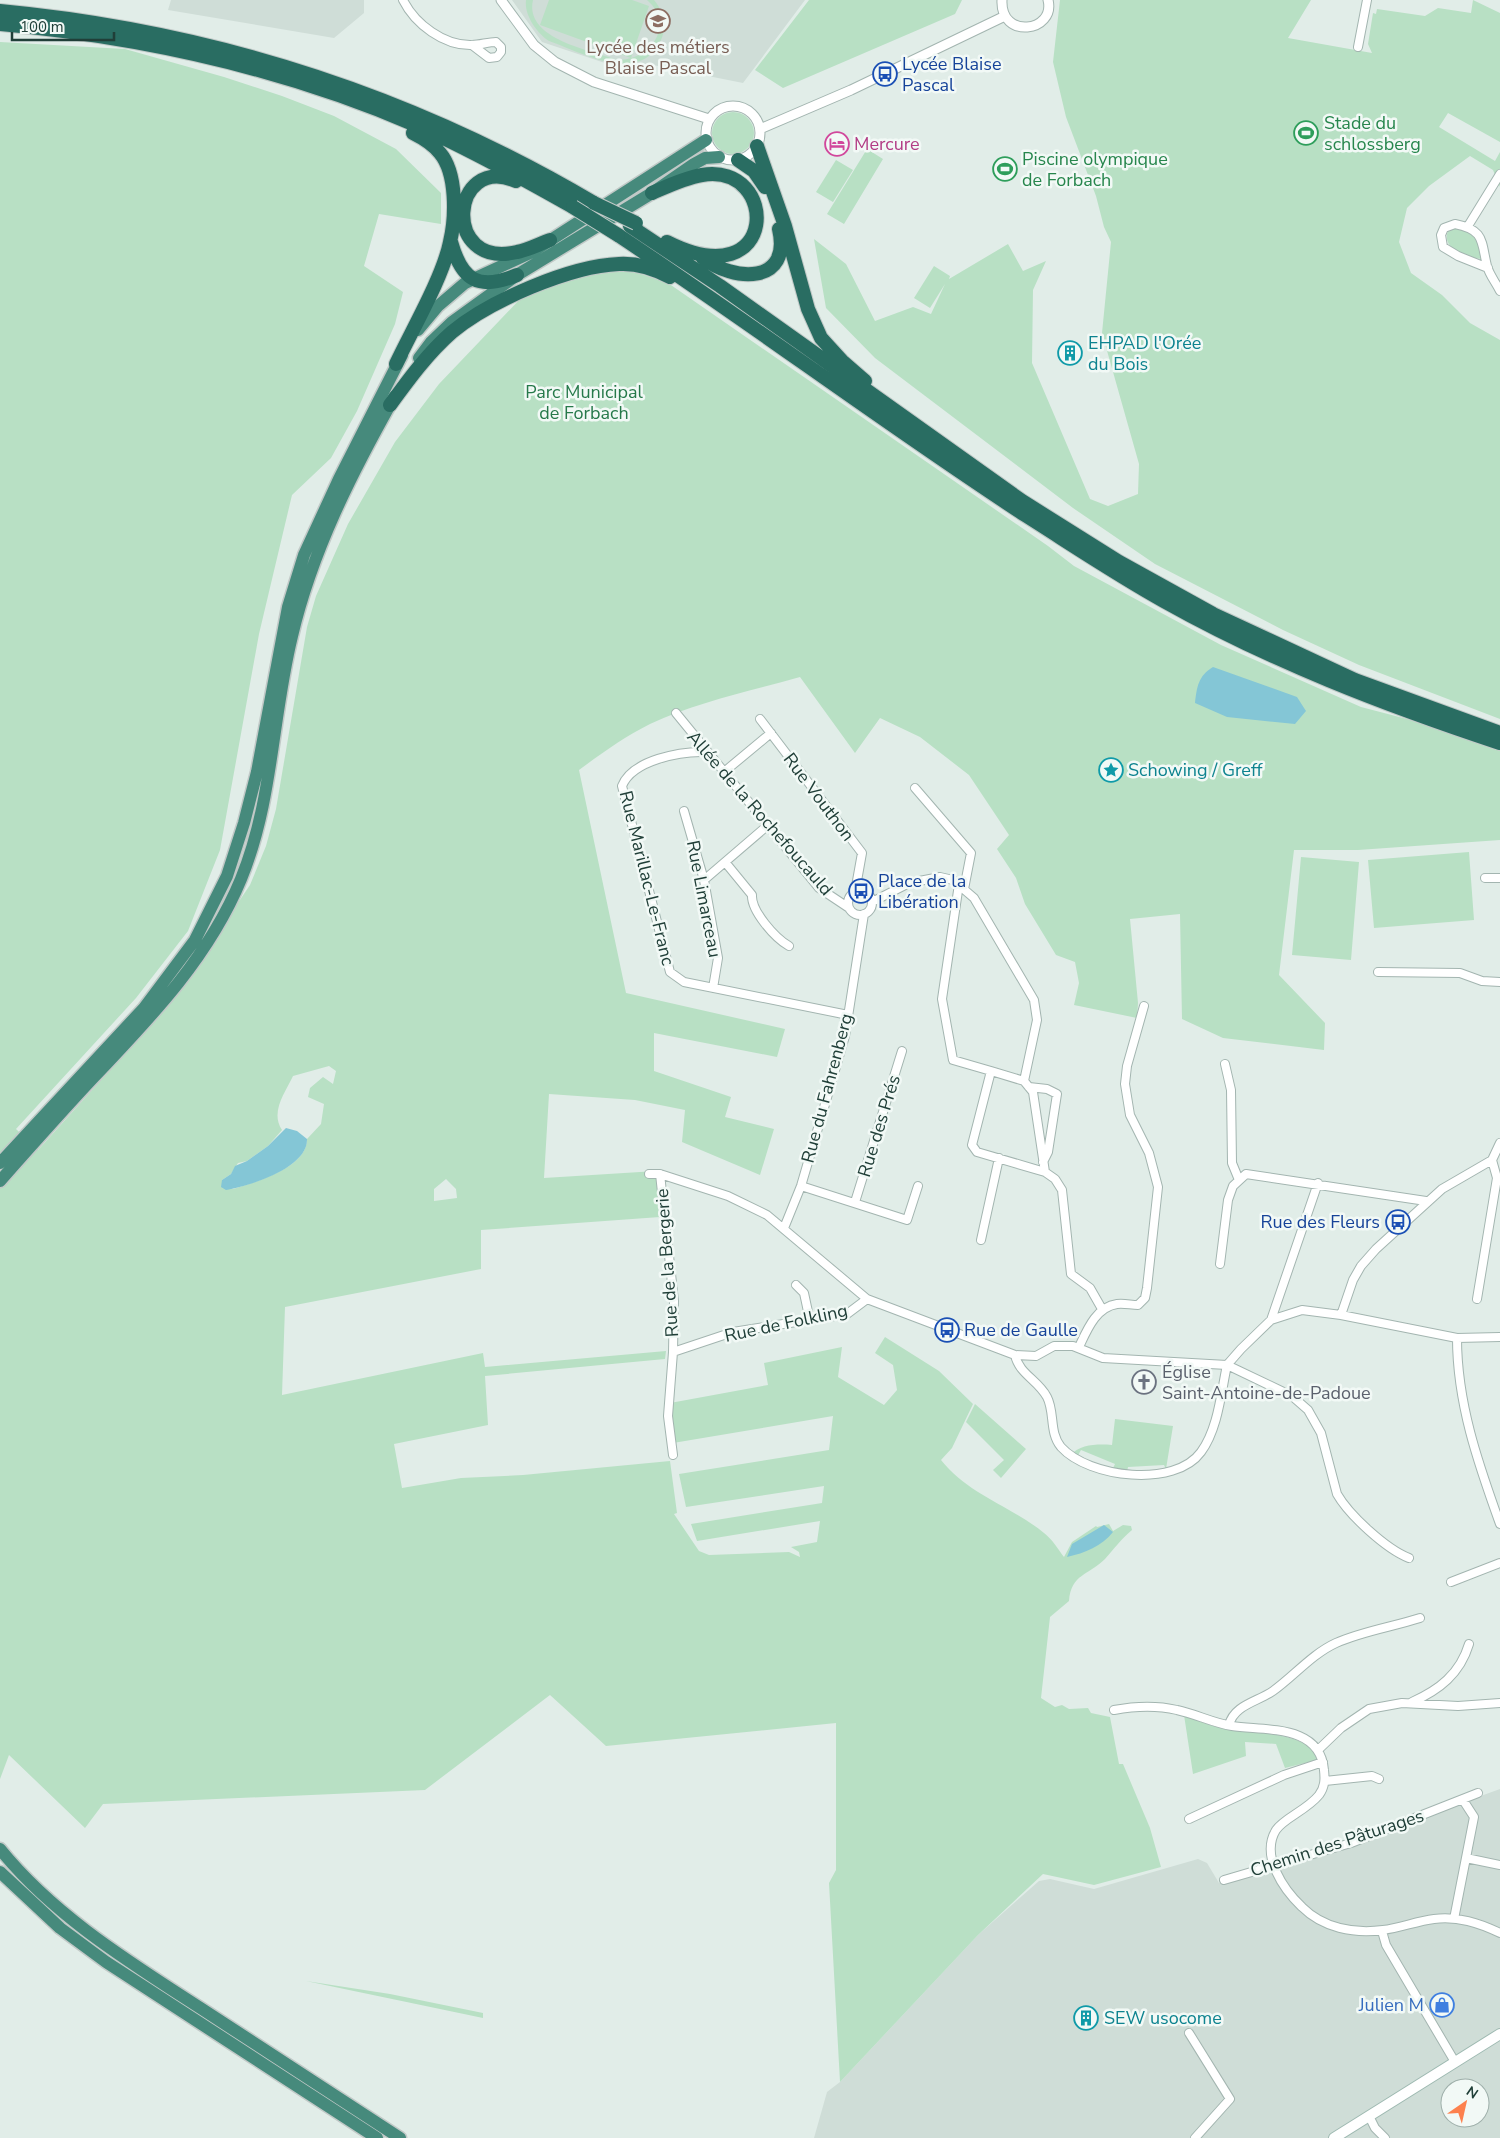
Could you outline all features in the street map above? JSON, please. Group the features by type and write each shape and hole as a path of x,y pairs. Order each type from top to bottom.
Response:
{"highway":[{"path":"0,12 62,17 192,41 319,76 460,132 668,243 702,256 718,258 732,255 745,246 753,236 757,223 757,208 751,192 737,181 721,176 704,175 678,182 652,194"},
{"path":"0,24 60,30 188,53 247,67 317,88 417,126 479,155 573,207 711,296 953,468 1122,577 1164,601 1291,664 1413,715 1500,743"},
{"path":"0,1163 144,1008 195,940 228,876 244,823 256,772 288,607 304,555 442,267 450,242 453,189 450,171 441,154 428,141 398,125 317,88"},
{"path":"396,364 424,321 449,296 472,279 514,262 706,140"},
{"path":"757,146 785,226 808,309 821,338 842,361 891,402 918,428"},
{"path":"0,1181 154,1013 206,948 241,879 260,821 268,783 291,637 310,571 335,512 407,375 431,342 452,322 518,275 652,194 694,164 706,158 719,157"},
{"path":"702,256 716,267 731,274 743,275 762,272 770,268 777,258 781,246 780,231 763,182 754,170 738,160"},
{"path":"547,192 499,176 488,178 478,183 467,194 462,216 464,230 475,245 489,252 517,252 550,240"},
{"path":"633,224 918,428 1022,500 1103,551 1213,614 1355,680 1500,733"},
{"path":"450,242 458,263 472,279 492,283 518,275"},
{"path":"390,405 427,357 480,311 517,293 588,268 619,264 637,265 663,273 711,296"},
{"path":"0,1849 16,1869 68,1916 162,1983 400,2138"},
{"path":"0,1872 60,1928 106,1962 377,2138"}],"main road":[{"path":"1334,2138 1500,2034"}],"street":[{"path":"403,0 409,13 421,26 442,38 472,45"},
{"path":"501,0 534,45 555,62 594,82 709,119"},
{"path":"1002,0 1005,16 1018,27 1036,26 1042,21 1048,12 1048,0"},
{"path":"1358,47 1367,0"},
{"path":"760,128 885,74 1005,16"},
{"path":"738,106 752,114 760,128 757,146 752,153 738,160 719,157 711,150 706,140 705,129 709,119 721,108 738,106"},
{"path":"1468,226 1500,174"},
{"path":"1488,268 1458,256 1443,246 1441,235 1444,228 1455,224 1468,226 1481,238 1485,246 1488,268 1500,291"},
{"name":"Allée de la Rochefoucauld","path":"676,713 819,888 849,908"},
{"name":"Rue Vouthon","path":"760,719 862,853 855,892"},
{"path":"724,772 771,733"},
{"name":"Rue Marillac-Le-Franc","path":"706,752 686,751 638,767 625,778 622,786 670,972 684,982 848,1015"},
{"path":"915,788 970,853 942,999 954,1060 991,1070 1057,1094 1048,1152 1043,1162"},
{"name":"Rue Limarceau","path":"684,811 704,880 718,958 713,988"},
{"path":"704,880 767,826"},
{"path":"725,862 752,895 752,903 776,938 789,946"},
{"path":"872,902 909,883 940,877 953,880 974,898 1034,1000 1037,1020 1027,1084 1033,1092 1044,1172"},
{"path":"1485,878 1500,878"},
{"path":"855,892 865,892 872,902 871,909 864,914 855,914 849,908 849,899 855,892"},
{"name":"Rue du Fahrenberg","path":"784,1228 801,1186 845,1036 864,914"},
{"path":"1378,972 1460,973 1482,981 1500,982"},
{"path":"1079,1347 1086,1331 1102,1309 1117,1304 1138,1305 1145,1298 1147,1288 1158,1187 1149,1153 1130,1115 1125,1084 1127,1066 1144,1006"},
{"name":"Rue des Prés","path":"855,1202 902,1051"},
{"path":"1225,1064 1231,1090 1232,1163 1239,1180"},
{"path":"991,1070 972,1145 977,1152 1044,1172 1056,1179 1062,1190 1071,1274 1090,1288 1102,1309"},
{"path":"1341,1315 1353,1280 1361,1266 1426,1201 1457,1178 1492,1160 1500,1143"},
{"path":"981,1240 999,1158"},
{"path":"1477,1299 1497,1178 1492,1160"},
{"path":"649,1174 660,1174 728,1196 767,1215 867,1299 1015,1355 1036,1356 1054,1346 1079,1347 1090,1354 1103,1358 1227,1365 1292,1396 1308,1410 1321,1433 1336,1494 1341,1501 1359,1520 1398,1553 1409,1558"},
{"name":"Rue de la Bergerie","path":"660,1174 674,1301 673,1352 668,1416 673,1455"},
{"path":"1220,1264 1228,1200 1232,1186 1246,1174 1426,1201"},
{"path":"1271,1320 1318,1184"},
{"path":"801,1186 907,1220 918,1186"},
{"path":"796,1285 804,1293 810,1321"},
{"name":"Rue de Folkling","path":"673,1352 733,1332 848,1314 867,1299"},
{"path":"1015,1355 1020,1369 1041,1387 1048,1399 1054,1431 1060,1446 1074,1458 1090,1465 1106,1471 1133,1476 1183,1468 1200,1454 1210,1438 1227,1365 1271,1320 1302,1310 1341,1315 1457,1338 1500,1336"},
{"path":"1457,1338 1457,1371 1465,1412 1474,1449 1500,1524"},
{"path":"1451,1582 1500,1563"},
{"path":"1230,1725 1238,1710 1272,1692 1335,1643 1373,1629 1386,1628 1420,1618"},
{"path":"1411,1703 1430,1694 1451,1678 1464,1661 1469,1644"},
{"path":"1318,1750 1341,1728 1368,1709 1411,1703 1458,1706 1500,1703"},
{"path":"1114,1710 1141,1705 1176,1709 1230,1725 1300,1734 1318,1750 1323,1762 1325,1781 1321,1793 1306,1809 1286,1820 1276,1830 1271,1844 1274,1865 1282,1883 1302,1908 1327,1925 1354,1931 1382,1930 1434,1919 1454,1919 1476,1922 1500,1933"},
{"path":"1190,1819 1284,1775 1323,1762"},
{"path":"1325,1781 1372,1776 1380,1779"},
{"name":"Chemin des Pâturages","path":"1224,1880 1351,1843 1478,1793"},
{"path":"1454,1919 1474,1817 1463,1800"},
{"path":"1466,1858 1500,1865"},
{"path":"1382,1930 1386,1945 1455,2062"},
{"path":"1189,2034 1230,2099 1195,2138"},
{"path":"1368,2116 1375,2128 1386,2138"}],"shaded area":[{"path":"171,0 364,0 364,13 334,38 168,10"},
{"name":"Lycée des métiers Blaise Pascal","path":"512,0 805,0 743,83 648,64 629,71 542,42"},
{"path":"1500,1789 1500,2138 814,2138 827,2092 840,2082 978,1935 1039,1881 1050,1879 1094,1889 1198,1859 1207,1863 1219,1883 1270,1869 1283,1868"}],"green space":[{"path":"526,0 533,0 533,13 539,24 549,33 576,47 617,60 629,59 640,55 655,40 659,30 659,20 655,10 647,0 654,0 660,9 664,24 663,35 652,54 639,61 625,64 594,58 549,41 532,23 527,12"},
{"path":"549,0 632,0 649,6 631,58 540,25"},
{"path":"809,0 962,0 955,14 783,88 755,70"},
{"path":"1060,0 1311,0 1288,38 1372,53 1368,44 1373,13 1376,14 1377,9 1425,16 1438,8 1471,13 1473,0 1500,13 1500,142 1448,113 1439,127 1495,161 1500,152 1500,187 1493,170 1470,156 1429,186 1407,208 1399,242 1411,273 1442,295 1470,323 1500,340 1500,719 1359,665 1283,630 1155,564 1073,508 875,358 826,308 814,239 846,264 875,321 913,307 931,314 945,284 930,308 914,298 934,266 950,276 949,279 1008,244 1023,271 1046,261 1033,290 1032,363 1090,499 1108,506 1138,494 1139,464 1102,333 1111,242 1104,227 1096,196 1066,117 1053,62"},
{"name":"Parc Municipal de Forbach","path":"0,42 125,49 224,77 282,96 334,116 396,149 441,193 441,224 379,214 364,266 403,292 395,324 357,411 331,458 292,495 259,634 220,850 188,931 136,998 16,1129 38,1150 168,1006 250,885 266,846 276,809 307,627 316,596 348,524 395,442 439,384 521,298 581,275 620,267 668,283 1048,546 1074,566 1221,645 1361,707 1407,719 1500,751 1500,840 1358,850 1294,850 1279,975 1325,1023 1324,1050 1223,1038 1182,1019 1180,914 1130,919 1138,1003 1137,1018 1074,1005 1079,983 1075,962 1056,955 1025,904 1016,878 997,849 1009,835 969,775 920,737 880,718 855,753 800,677 705,703 650,724 605,751 579,770 626,993 785,1029 777,1057 654,1033 654,1071 731,1097 725,1117 774,1129 760,1175 682,1142 685,1110 635,1100 549,1094 544,1178 656,1171 660,1217 481,1230 481,1269 285,1307 282,1395 483,1353 485,1367 666,1351 665,1359 485,1376 488,1425 394,1444 402,1488 461,1478 523,1475 670,1461 677,1513 674,1514 699,1551 709,1555 789,1552 800,1557 799,1552 791,1547 817,1542 820,1521 697,1541 691,1524 822,1503 824,1486 686,1507 679,1474 829,1450 833,1416 673,1443 670,1403 768,1385 764,1363 842,1347 838,1377 884,1405 897,1390 893,1365 875,1353 885,1337 939,1371 973,1404 952,1448 941,1460 964,1482 1044,1533 1064,1557 1072,1542 1096,1526 1109,1524 1113,1531 1123,1525 1131,1526 1132,1530 1105,1559 1077,1580 1070,1592 1069,1601 1050,1617 1041,1698 1055,1707 1062,1705 1069,1709 1088,1708 1091,1713 1110,1717 1119,1764 1123,1764 1150,1828 1161,1867 1094,1885 1043,1874 978,1935 840,2082 829,1883 836,1870 836,1723 606,1746 550,1695 425,1790 103,1804 85,1828 9,1755 0,1779","holes":["329,1066 336,1071 333,1084 323,1077 310,1088 308,1097 324,1104 321,1124 307,1139 305,1149 299,1158 289,1166 266,1178 233,1189 222,1180 231,1174 238,1163 247,1161 268,1146 282,1130 279,1123 278,1109 293,1076","446,1179 456,1189 457,1198 434,1201 434,1189"]},
{"path":"737,112 745,115 751,121 754,133 751,145 745,151 729,154 721,151 715,145 712,129 715,121 721,115"},
{"path":"867,149 883,159 844,224 827,214"},
{"path":"836,160 853,170 833,202 816,192"},
{"path":"1455,227 1466,231 1474,237 1483,256 1481,259 1462,254 1451,247 1448,243 1448,231"},
{"path":"1469,852 1474,920 1374,928 1368,860"},
{"path":"1301,857 1359,862 1351,960 1292,955"},
{"path":"975,1404 1026,1449 1001,1478 993,1470 1004,1460 966,1422"},
{"path":"1115,1419 1173,1426 1166,1469 1164,1465 1128,1467 1127,1472 1112,1470 1115,1464 1081,1450 1076,1459 1071,1455 1084,1447 1112,1445"},
{"path":"1184,1715 1221,1728 1291,1738 1303,1743 1312,1750 1317,1760 1285,1768 1276,1744 1245,1742 1246,1756 1193,1774"},
{"path":"306,1981 390,1994 483,2013 483,2018"}],"water":[{"path":"1213,667 1297,697 1306,711 1295,724 1227,717 1195,703 1201,678"},
{"path":"286,1128 297,1131 307,1139 305,1149 298,1159 276,1174 262,1180 226,1190 221,1187 222,1180 231,1174 235,1166 247,1161 268,1146"},
{"path":"1104,1525 1113,1532 1109,1537 1087,1551 1067,1557 1072,1544"}],"place":[{"name":"Lycée des métiers Blaise Pascal","path":"658,21"},
{"name":"Lycée Blaise Pascal","path":"885,74"},
{"name":"Stade du schlossberg","path":"1306,133"},
{"name":"Mercure","path":"837,144"},
{"name":"Piscine olympique de Forbach","path":"1005,169"},
{"name":"EHPAD l'Orée du Bois","path":"1070,353"},
{"name":"Schowing / Greff","path":"1111,770"},
{"name":"Place de la Libération","path":"861,891"},
{"name":"Rue des Fleurs","path":"1398,1222"},
{"name":"Rue de Gaulle","path":"947,1330"},
{"name":"Église Saint-Antoine-de-Padoue","path":"1144,1382"},
{"name":"Julien M","path":"1442,2005"},
{"name":"SEW usocome","path":"1086,2018"}]}
